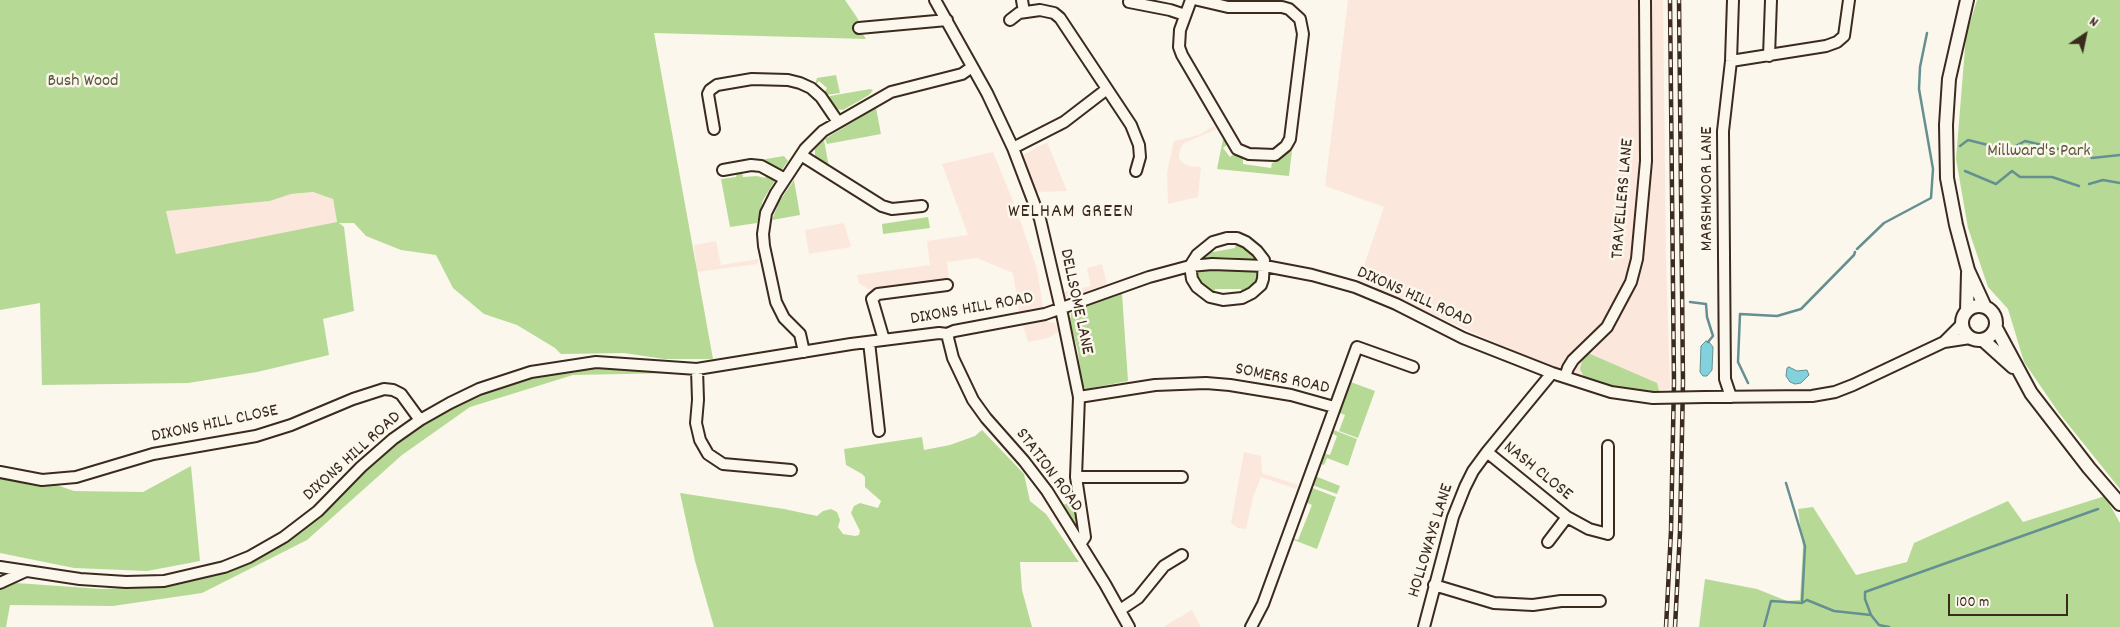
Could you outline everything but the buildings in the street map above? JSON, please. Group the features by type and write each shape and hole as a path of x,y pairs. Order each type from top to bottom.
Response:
{"main road":[{"path":"1967,0 1949,79 1946,125 1947,178 1956,225 1968,270 1985,307 1994,315 1996,328 2031,393 2120,504"},
{"path":"1968,270 1967,310 1962,324 1966,335 1970,338 1983,340 2022,376"},
{"path":"1967,310 1972,307 1985,307"},
{"path":"1983,340 1989,337 1996,328"}],"street":[{"name":"DELLSOME LANE","path":"935,0 1013,148 1040,219 1079,397 1076,477 1085,537 1080,544"},
{"path":"1022,0 1024,12"},
{"path":"1191,0 1179,38 1182,55 1234,144 1243,152 1249,154 1268,156 1281,152 1290,139 1303,26 1300,19 1289,9 1282,7 1234,8 1218,6 1198,0"},
{"name":"TRAVELLERS LANE","path":"1565,377 1573,360 1607,327 1622,301 1637,259 1646,161 1645,0"},
{"name":"MARSHMOOR LANE","path":"1731,398 1725,379 1723,131 1731,61 1733,0"},
{"path":"1768,56 1771,0"},
{"path":"1731,61 1826,46 1837,42 1844,36 1849,0"},
{"path":"1130,2 1185,15"},
{"path":"1010,20 1015,15 1024,12 1047,10 1060,18 1136,137 1140,157 1136,171"},
{"path":"860,28 947,20"},
{"path":"804,352 800,334 784,318 776,302 763,234 769,204 814,138 890,92 962,74 972,67"},
{"path":"714,129 708,94 710,90 716,86 752,80 788,80 805,86 821,97 838,122"},
{"path":"1013,148 1064,122 1107,89"},
{"path":"801,155 882,206 892,209 922,206"},
{"path":"723,170 751,165 761,166 785,179"},
{"path":"1227,238 1237,238 1252,246 1262,258 1265,266 1264,279 1256,290 1246,297 1232,300 1210,297 1192,279 1190,266 1197,255 1208,245 1227,238"},
{"name":"DIXONS HILL ROAD","path":"0,567 80,579 126,582 164,581 224,567 249,557 284,537 318,511 393,439 420,420 450,403 494,383 531,372 596,362 697,369 869,342 939,333 947,334 954,331 1045,314 1125,284 1190,266 1228,263 1265,266 1312,275 1366,291 1463,338 1552,373 1611,392 1653,398 1812,396 1834,392 1853,386 1944,342 1970,338"},
{"path":"884,340 872,299 878,294 947,285"},
{"name":"DIXONS HILL ROAD","path":"1944,342 1962,324"},
{"name":"STATION ROAD","path":"947,334 953,358 974,400 986,418 1038,479 1080,544 1129,627"},
{"path":"869,342 879,431"},
{"path":"1334,407 1357,346 1414,367"},
{"path":"697,369 698,400 696,423 700,440 708,454 722,464 791,470"},
{"name":"HOLLOWAYS LANE","path":"1424,627 1458,503 1473,471 1552,373"},
{"path":"1708,397 1725,379"},
{"name":"SOMERS ROAD","path":"1079,397 1155,385 1206,383 1230,384 1291,395 1334,407 1263,604 1251,627"},
{"name":"DIXONS HILL CLOSE","path":"0,472 42,480 76,477 153,454 256,436 292,425 353,399 384,389 393,390 401,394 420,420"},
{"name":"NASH CLOSE","path":"1487,452 1567,517 1589,529 1608,534 1608,446"},
{"path":"1076,477 1182,478"},
{"name":"NASH CLOSE","path":"1548,542 1567,517"},
{"path":"1120,610 1138,598 1164,566 1182,555"},
{"path":"0,583 25,572"},
{"path":"1434,585 1494,603 1533,605 1562,601 1600,601"}],"shaded area":[{"path":"1348,0 1663,0 1666,257 1670,389 1641,393 1609,387 1550,368 1359,280 1384,207 1325,186"},
{"path":"1215,125 1217,129 1184,143 1180,149 1179,158 1183,163 1189,166 1201,167 1198,197 1168,204 1167,172 1174,141 1199,135"},
{"path":"1047,142 1067,191 1036,192 1021,156"},
{"path":"993,152 1015,206 1037,269 1043,307 1019,311 1013,273 977,258 947,262 949,280 873,290 859,283 857,275 930,265 927,241 968,235 942,164"},
{"path":"313,192 333,199 337,223 176,255 166,211 270,201 291,194"},
{"path":"844,223 851,247 809,254 805,230"},
{"path":"716,241 721,265 759,259 757,264 697,272 694,245"},
{"path":"1102,264 1107,284 1074,297 1064,297 1063,292 1091,286 1087,268"},
{"path":"1045,321 1055,323 1059,331 1048,338 1028,342 1023,326"},
{"path":"1244,452 1261,456 1262,473 1298,485 1296,489 1261,477 1253,497 1246,529 1238,528 1231,523"},
{"path":"1192,610 1201,627 1163,627"}],"green space":[{"name":"Bush Wood","path":"0,0 845,0 858,19 859,28 866,39 654,33 713,359 664,359 624,353 561,354 555,348 517,325 484,314 453,288 436,255 401,250 366,236 354,223 339,223 344,227 354,311 323,319 329,355 257,372 188,383 42,385 40,303 0,310","holes":["313,192 333,199 337,222 176,254 166,211 270,201 291,194"]},
{"name":"Millward's Park","path":"1977,0 2120,0 2120,489 2059,413 2024,362 2008,309 1988,287 1968,228 1956,159 1966,36"},
{"path":"836,75 840,93 826,95 824,93 827,88 819,81 815,85 817,78"},
{"path":"873,90 869,95 843,110 836,109 828,98 830,96"},
{"path":"876,108 881,134 827,144 825,139"},
{"path":"1223,139 1228,144 1223,148 1230,157 1235,153 1243,158 1243,164 1271,168 1272,163 1280,160 1292,150 1289,176 1217,169"},
{"path":"824,140 829,167 816,159 815,156 815,149"},
{"path":"784,156 788,161 781,171 761,163 760,160"},
{"path":"742,171 743,177 757,176 765,178 768,173 776,179 763,200 757,223 730,227 721,179 736,177 737,173"},
{"path":"794,180 800,215 772,220 779,202"},
{"path":"928,217 930,228 883,234 882,224"},
{"path":"1236,242 1248,247 1257,259 1200,258 1211,247 1213,252 1235,248"},
{"path":"1215,270 1260,271 1259,284 1242,294 1241,289 1215,289 1214,295 1197,286 1195,272"},
{"path":"1117,293 1122,294 1128,381 1086,389 1081,383 1078,351 1070,322 1071,313 1077,308"},
{"path":"1588,353 1657,383 1659,391 1641,393 1609,387 1585,379 1580,369 1582,361"},
{"path":"610,366 676,370 676,373 573,375 470,407 402,455 307,540 202,593 113,606 10,605 6,627 0,627 0,590 16,583 102,589 163,586 239,566 357,478 419,425 452,405 530,374 567,368"},
{"path":"1348,381 1375,391 1358,438 1339,431 1345,415 1337,412"},
{"path":"1331,429 1357,439 1348,466 1327,458 1324,465 1318,463 1322,453 1330,455 1337,436 1330,432"},
{"path":"982,430 1024,474 1030,501 1046,514 1079,562 1020,562 1022,590 1032,627 714,627 695,561 680,493 817,516 823,511 831,509 837,512 840,520 838,527 843,534 855,536 859,535 860,531 851,513 854,506 860,503 878,508 881,501 865,487 865,477 846,465 844,449 922,437 924,450 950,445 975,436"},
{"path":"191,466 200,561 147,571 74,568 0,553 0,474 42,480 74,491 143,492"},
{"path":"1315,476 1340,486 1337,494 1312,485"},
{"path":"1310,487 1336,497 1317,549 1291,539 1298,540 1312,505 1305,502"},
{"path":"2105,496 2120,523 2120,627 1699,627 1705,579 1757,589 1787,601 1800,600 1803,547 1798,509 1813,507 1856,575 1907,562 1914,543 2008,501 2023,522"},
{"path":"1074,500 1081,531 1078,533 1063,505"}],"water":[{"path":"1706,341 1713,347 1712,370 1707,376 1703,376 1700,372 1701,346"},
{"path":"1789,367 1797,371 1807,370 1809,375 1801,383 1795,384 1790,382 1786,376 1787,368"}],"waterway":[{"path":"1857,249 1884,223 1931,198 1933,169 1919,89 1920,67 1927,33"},
{"path":"1960,146 1968,140 2008,150 2025,141 2072,152"},
{"path":"2083,151 2092,158 2120,155"},
{"path":"1965,171 1996,184 2012,171 2020,177 2052,177 2079,186"},
{"path":"2089,184 2103,180 2120,183"},
{"path":"1748,383 1738,362 1740,314 1777,316 1801,309 1855,252"},
{"path":"1690,302 1706,304 1707,317 1713,336 1708,342"},
{"path":"1786,483 1805,546 1802,603"},
{"path":"1889,627 1879,625 1871,615 1865,599 1865,592 2098,509"},
{"path":"1764,627 1771,601 1802,603 1807,600 1834,611 1871,615"}],"railway":[{"path":"1666,627 1671,531 1674,382 1670,0"},
{"path":"1675,627 1680,532 1683,382 1679,0"}],"district":[{"name":"WELHAM GREEN","path":"1071,213"}]}
